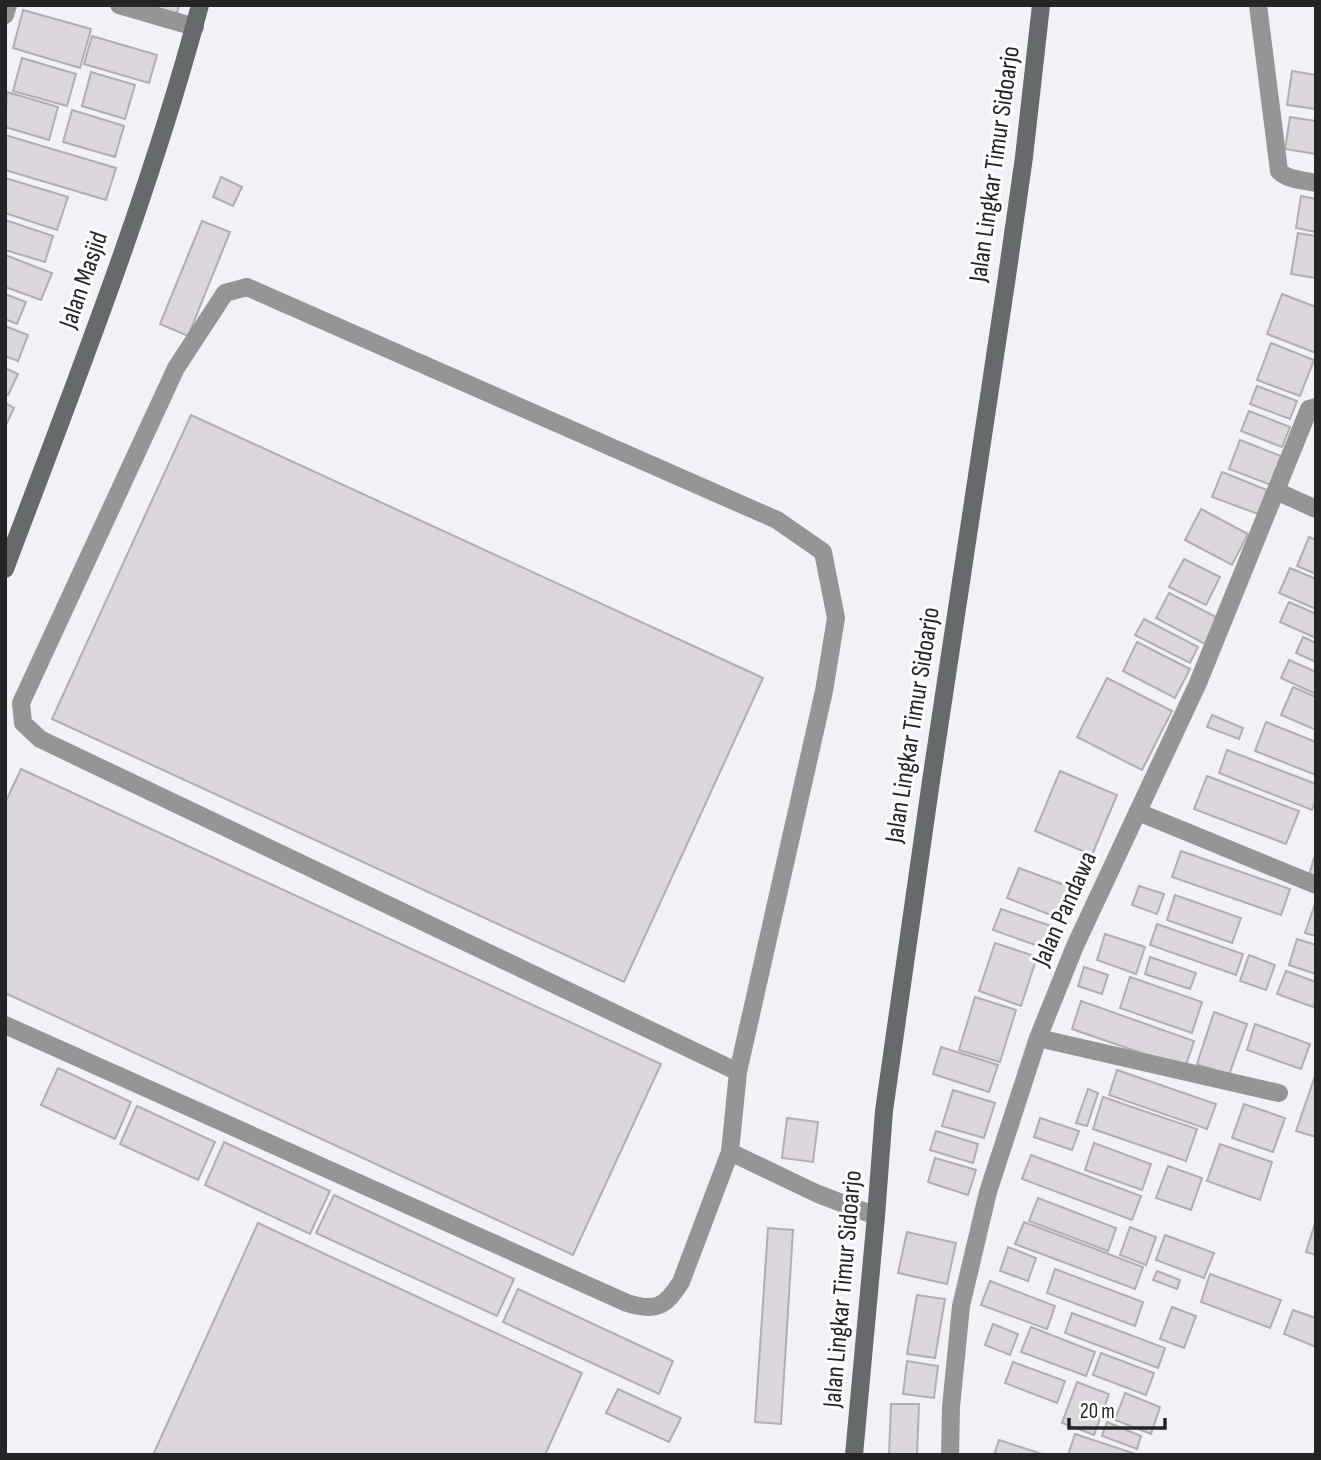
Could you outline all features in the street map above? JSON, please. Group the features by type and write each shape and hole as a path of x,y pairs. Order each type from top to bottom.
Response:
{"main road":[{"name":"Jalan Masjid","path":"5,569 98,322 152,164 200,5"},
{"name":"Jalan Lingkar Timur Sidoarjo","path":"854,1455 884,1111 1008,270 1041,5"}],"street":[{"path":"5,15 8,5"},
{"path":"119,5 195,27"},
{"path":"1258,5 1279,171 1286,176 1316,183"},
{"path":"5,1025 639,1307 652,1308 670,1299 681,1282 730,1152 738,1072 824,691 836,618 823,552 777,520 247,287 225,293 176,368 21,703 23,723 40,739 738,1072"},
{"name":"Jalan Pandawa","path":"950,1455 951,1407 961,1306 988,1192 1038,1038 1074,946 1198,683 1312,408"},
{"path":"1276,491 1316,509"},
{"path":"1138,812 1316,884"},
{"path":"1038,1038 1279,1094"},
{"path":"730,1152 818,1194 876,1216"}],"building":[{"path":"130,5 179,5 176,17"},
{"path":"23,10 91,29 80,68 13,48"},
{"path":"92,36 157,55 149,83 84,64"},
{"path":"22,58 76,74 67,106 13,91"},
{"path":"1292,71 1316,75 1316,109 1287,105"},
{"path":"91,72 135,85 125,119 82,106"},
{"path":"7,92 58,107 49,140 5,127"},
{"path":"72,110 124,126 115,157 63,142"},
{"path":"1290,117 1316,121 1316,154 1285,149"},
{"path":"5,135 116,168 106,200 5,170"},
{"path":"221,177 242,187 233,206 213,197"},
{"path":"5,178 68,197 57,230 5,213"},
{"path":"1301,196 1316,199 1316,232 1296,228"},
{"path":"5,220 53,236 45,262 5,250"},
{"path":"202,221 230,232 188,336 160,324"},
{"path":"1298,233 1316,236 1316,278 1291,274"},
{"path":"5,255 52,273 41,300 5,287"},
{"path":"5,294 26,302 17,324 5,319"},
{"path":"1282,294 1316,307 1316,353 1267,334"},
{"path":"5,326 28,335 18,361 5,356"},
{"path":"1271,343 1314,360 1300,396 1257,380"},
{"path":"5,368 18,374 8,395 5,394"},
{"path":"1257,386 1297,401 1290,419 1250,404"},
{"path":"5,403 14,408 7,423 5,423"},
{"path":"1249,411 1290,427 1282,447 1241,431"},
{"path":"191,415 763,678 624,982 52,719"},
{"path":"1240,440 1281,456 1271,485 1229,469"},
{"path":"1222,472 1267,490 1258,514 1212,497"},
{"path":"1201,509 1248,534 1232,565 1185,540"},
{"path":"1309,537 1316,540 1316,574 1297,566"},
{"path":"1184,559 1220,577 1206,605 1169,587"},
{"path":"1290,568 1316,579 1316,609 1279,593"},
{"path":"1169,593 1218,618 1205,644 1156,618"},
{"path":"1289,602 1316,614 1316,638 1280,622"},
{"path":"1144,619 1198,647 1190,663 1135,635"},
{"path":"1303,637 1316,643 1316,662 1296,653"},
{"path":"1137,642 1190,669 1175,698 1123,671"},
{"path":"1289,660 1316,672 1316,694 1281,678"},
{"path":"1107,678 1172,711 1142,770 1077,737"},
{"path":"1293,687 1316,697 1316,730 1281,715"},
{"path":"1212,715 1243,728 1239,739 1207,727"},
{"path":"1266,722 1316,742 1316,775 1255,751"},
{"path":"1227,750 1316,784 1316,799 1312,810 1219,773"},
{"path":"21,769 661,1064 573,1255 5,993 5,803"},
{"path":"1060,771 1117,795 1092,855 1035,831"},
{"path":"1207,776 1299,811 1286,844 1194,809"},
{"path":"1181,851 1290,889 1281,915 1172,877"},
{"path":"1316,858 1316,877 1309,875"},
{"path":"1019,868 1073,888 1061,919 1007,898"},
{"path":"1139,886 1164,894 1157,914 1132,905"},
{"path":"1175,895 1241,918 1232,943 1167,920"},
{"path":"1316,904 1316,936 1305,933"},
{"path":"1001,909 1057,928 1050,950 993,930"},
{"path":"1157,924 1243,954 1236,975 1150,945"},
{"path":"1105,934 1145,947 1136,974 1097,960"},
{"path":"1297,939 1316,945 1316,974 1289,965"},
{"path":"995,943 1037,957 1021,1006 979,991"},
{"path":"1249,955 1275,965 1266,990 1240,981"},
{"path":"1150,957 1196,973 1190,989 1145,974"},
{"path":"1084,967 1108,975 1102,994 1078,986"},
{"path":"1286,971 1316,982 1313,1007 1277,994"},
{"path":"1130,977 1202,1002 1192,1033 1120,1008"},
{"path":"975,997 1016,1010 1000,1062 959,1050"},
{"path":"1081,1001 1194,1041 1185,1068 1072,1029"},
{"path":"1214,1012 1247,1024 1229,1075 1197,1064"},
{"path":"1255,1024 1310,1044 1301,1069 1247,1050"},
{"path":"941,1047 998,1065 989,1092 933,1074"},
{"path":"58,1068 131,1102 115,1139 41,1105"},
{"path":"1117,1070 1216,1104 1207,1129 1109,1095"},
{"path":"1316,1073 1316,1137 1296,1131"},
{"path":"1088,1089 1098,1093 1087,1126 1076,1123"},
{"path":"953,1090 995,1103 984,1138 942,1126"},
{"path":"1103,1097 1197,1129 1186,1161 1093,1129"},
{"path":"1244,1104 1285,1118 1273,1152 1232,1138"},
{"path":"137,1106 215,1142 198,1180 120,1144"},
{"path":"787,1118 818,1122 813,1162 782,1158"},
{"path":"1040,1118 1079,1131 1072,1150 1034,1137"},
{"path":"936,1131 978,1144 973,1163 930,1150"},
{"path":"224,1142 330,1191 310,1234 205,1185"},
{"path":"1094,1143 1151,1164 1142,1190 1085,1170"},
{"path":"1220,1144 1272,1162 1260,1200 1207,1181"},
{"path":"1031,1155 1141,1196 1132,1220 1022,1179"},
{"path":"935,1158 976,1170 968,1195 928,1182"},
{"path":"1168,1166 1202,1178 1191,1210 1156,1198"},
{"path":"334,1195 514,1279 497,1316 316,1233"},
{"path":"1038,1198 1116,1228 1108,1251 1029,1221"},
{"path":"1316,1220 1316,1255 1306,1252"},
{"path":"1024,1222 1143,1267 1135,1289 1015,1244"},
{"path":"258,1223 582,1373 545,1455 153,1455"},
{"path":"1130,1227 1156,1237 1146,1265 1120,1255"},
{"path":"768,1228 793,1230 781,1424 755,1422"},
{"path":"907,1232 956,1243 947,1284 898,1273"},
{"path":"1165,1235 1214,1253 1204,1278 1156,1260"},
{"path":"1008,1247 1036,1258 1028,1281 1000,1271"},
{"path":"1055,1269 1143,1302 1135,1326 1047,1293"},
{"path":"1157,1271 1180,1280 1177,1289 1153,1280"},
{"path":"1210,1274 1281,1300 1270,1328 1201,1302"},
{"path":"990,1281 1055,1306 1047,1329 981,1305"},
{"path":"518,1289 673,1361 659,1394 503,1322"},
{"path":"917,1295 945,1299 935,1358 907,1354"},
{"path":"1172,1307 1196,1316 1184,1348 1160,1339"},
{"path":"1293,1310 1316,1318 1316,1347 1284,1334"},
{"path":"1072,1313 1165,1348 1158,1368 1065,1333"},
{"path":"993,1324 1018,1334 1010,1355 985,1345"},
{"path":"1031,1327 1095,1352 1086,1376 1021,1352"},
{"path":"1101,1353 1154,1373 1146,1395 1093,1375"},
{"path":"907,1361 938,1366 934,1398 903,1394"},
{"path":"1013,1362 1065,1381 1057,1403 1005,1383"},
{"path":"1077,1382 1109,1394 1094,1435 1062,1423"},
{"path":"618,1389 681,1418 669,1442 606,1413"},
{"path":"1125,1393 1160,1407 1151,1434 1115,1420"},
{"path":"891,1404 919,1404 917,1455 889,1455"},
{"path":"1107,1422 1141,1436 1137,1449 1102,1436"},
{"path":"1075,1434 1133,1453 1068,1455"},
{"path":"999,1440 1042,1454 1042,1455 994,1455"}]}
